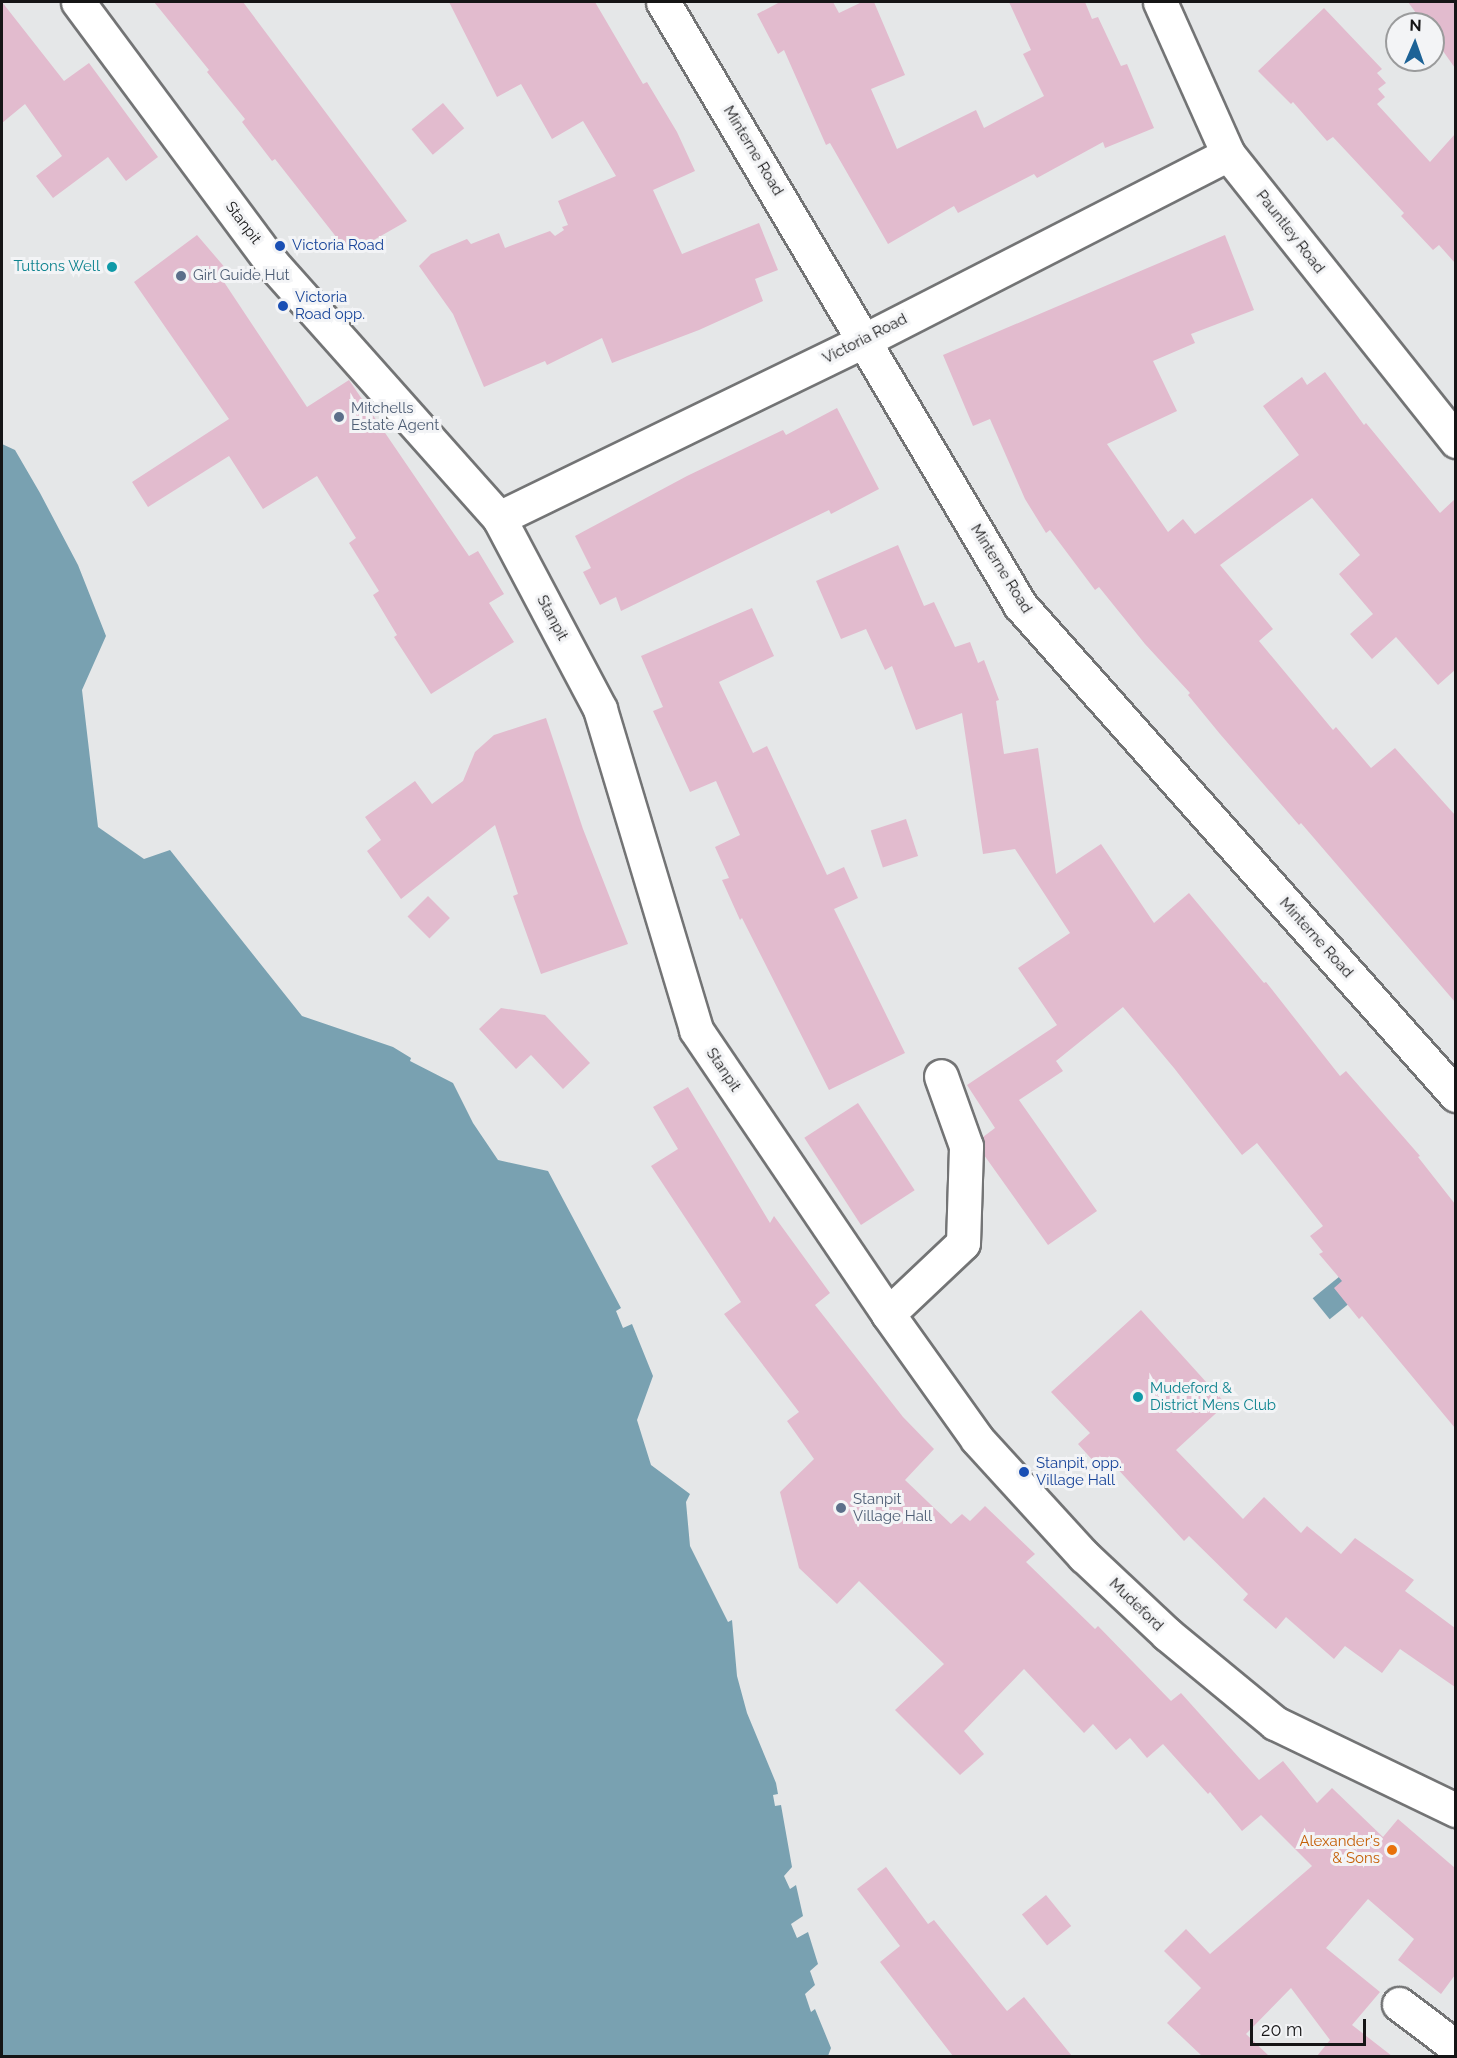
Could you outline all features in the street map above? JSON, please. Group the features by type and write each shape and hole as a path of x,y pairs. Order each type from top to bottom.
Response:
{"street":[{"name":"Stanpit","path":"78,2 271,262 499,518 600,709 696,1030 888,1314"},
{"name":"Minterne Road","path":"663,2 1020,605 1455,1095"},
{"name":"Pauntley Road","path":"1160,2 1228,154 1455,441"},
{"name":"Victoria Road","path":"499,518 865,340 1228,154"},
{"path":"888,1314 963,1243 966,1146 941,1076"},
{"name":"Mudeford","path":"888,1314 978,1439 1070,1542 1167,1634 1275,1723 1455,1810"},
{"path":"1399,2004 1455,2047"}],"water":[{"path":"2,444 15,450 40,493 78,565 106,636 82,690 98,827 144,859 170,850 302,1016 393,1047 411,1058 410,1061 453,1083 473,1123 498,1160 548,1171 621,1308 616,1311 623,1328 632,1324 653,1376 637,1420 651,1465 690,1494 686,1502 690,1546 728,1622 732,1620 737,1676 747,1713 776,1783 778,1794 773,1795 775,1806 781,1805 792,1867 784,1876 790,1889 796,1885 803,1916 791,1924 797,1938 808,1932 818,1964 810,1971 815,1985 805,1994 811,2012 815,2009 831,2048 828,2056 2,2056"},
{"path":"1350,1268 1367,1289 1330,1319 1313,1298"}],"building":[{"path":"2,2 64,81 89,63 158,157 126,181 108,157 53,198 36,176 62,156 25,104 2,123"},
{"path":"154,2 243,2 407,221 351,253 348,252 275,159 272,161 242,122 245,119 207,72 209,70"},
{"path":"449,2 595,2 643,84 647,82 677,132 695,171 653,190 682,254 759,223 778,270 755,279 763,301 699,330 612,363 602,338 547,365 545,361 484,387 453,314 419,266 431,254 467,239 471,244 499,233 505,248 550,231 555,236 564,230 562,227 568,225 558,201 616,176 583,121 552,139 521,84 497,97"},
{"path":"780,2 833,2 839,13 862,2 874,2 905,75 871,89 897,149 976,110 984,128 1044,96 1023,54 1031,50 1009,2 1085,2 1092,19 1098,17 1121,66 1127,64 1154,128 1105,148 1103,142 1037,178 1034,174 958,213 954,206 888,244 830,143 826,145 784,50 778,54 757,14"},
{"path":"1408,2 1455,2 1455,68 1445,54 1445,12 1415,12"},
{"path":"1324,8 1382,69 1377,73 1386,83 1378,89 1385,97 1377,104 1430,162 1455,134 1455,263 1439,245 1433,250 1401,216 1404,213 1333,137 1327,141 1293,102 1291,104 1258,71"},
{"path":"443,103 464,128 433,155 412,129"},
{"path":"197,235 227,270 220,276 307,407 349,380 469,556 478,551 504,594 489,603 514,642 431,694 394,637 397,635 373,595 379,591 349,543 356,538 317,476 263,509 229,456 148,507 132,482 229,419 134,282"},
{"path":"1225,235 1254,310 1191,334 1195,343 1153,361 1177,411 1107,444 1168,532 1183,519 1195,534 1299,455 1263,406 1302,377 1307,385 1325,372 1364,425 1366,423 1440,513 1455,499 1455,670 1438,685 1396,637 1372,659 1350,634 1373,614 1339,574 1360,555 1312,498 1220,565 1273,629 1259,641 1333,730 1336,727 1371,768 1395,748 1455,815 1455,1002 1301,823 1299,825 1220,734 1188,695 1190,693 1145,644 1099,587 1095,590 1050,530 1046,533 1025,499 990,419 973,426 943,355"},
{"path":"837,408 879,489 831,514 829,510 621,611 616,597 600,605 583,572 591,568 575,536 687,476 783,430 786,435"},
{"path":"898,545 924,606 934,602 955,647 970,642 978,663 984,660 999,700 996,701 1004,754 1038,748 1056,874 1101,844 1154,923 1189,893 1264,983 1266,982 1340,1076 1346,1071 1420,1156 1418,1157 1455,1204 1455,1428 1362,1316 1359,1319 1334,1288 1342,1281 1319,1254 1323,1252 1310,1236 1323,1226 1257,1143 1242,1155 1123,1007 1056,1061 1063,1071 1019,1100 1097,1211 1048,1245 984,1155 983,1137 995,1128 967,1085 1057,1025 1018,968 1070,933 1015,849 983,854 962,713 916,730 892,666 885,670 866,629 841,639 816,581"},
{"path":"752,608 774,656 719,682 753,753 767,746 827,875 844,867 858,898 834,909 905,1053 829,1090 742,918 740,920 722,880 729,878 715,847 740,835 716,781 690,792 653,711 663,707 641,656"},
{"path":"546,718 583,829 628,944 541,974 513,896 518,894 495,825 401,899 367,851 381,840 365,817 415,781 432,804 463,781 475,752 494,735"},
{"path":"906,819 918,856 883,868 871,830"},
{"path":"428,896 450,918 429,938 407,917"},
{"path":"501,1008 545,1015 590,1063 563,1089 531,1055 516,1069 479,1029"},
{"path":"688,1087 770,1223 774,1216 830,1293 815,1305 903,1417 934,1449 905,1480 951,1524 962,1514 970,1521 985,1506 1035,1554 1026,1562 1095,1629 1098,1626 1171,1701 1181,1693 1259,1780 1283,1761 1317,1803 1332,1788 1383,1837 1398,1819 1455,1868 1455,1975 1441,1994 1398,1960 1414,1939 1368,1899 1326,1948 1380,1992 1352,2025 1392,2056 1317,2056 1330,2040 1291,1988 1246,2034 1269,2056 1202,2056 1167,2023 1201,1988 1164,1951 1186,1929 1210,1954 1312,1866 1261,1815 1242,1831 1210,1792 1208,1794 1163,1744 1147,1758 1130,1738 1116,1750 1093,1724 1084,1733 1024,1669 964,1731 984,1754 960,1775 895,1710 944,1664 859,1581 837,1604 799,1568 780,1492 814,1459 787,1421 799,1412 724,1314 741,1302 651,1166 678,1149 653,1107"},
{"path":"858,1103 915,1190 861,1225 804,1138"},
{"path":"1141,1310 1226,1404 1176,1450 1243,1519 1264,1497 1301,1533 1307,1526 1341,1554 1355,1538 1414,1580 1405,1591 1455,1628 1455,1687 1400,1649 1382,1673 1345,1646 1334,1659 1286,1617 1276,1629 1243,1600 1248,1594 1189,1536 1184,1541 1114,1465 1105,1474 1078,1444 1090,1433 1051,1392"},
{"path":"886,1867 928,1924 934,1920 1007,2011 1024,1997 1072,2056 953,2056 880,1962 900,1946 857,1889"},
{"path":"1046,1895 1071,1926 1047,1946 1022,1915"}],"place":[{"name":"Victoria Road","path":"280,246"},
{"name":"Tuttons Well","path":"112,267"},
{"name":"Girl Guide Hut","path":"181,276"},
{"name":"Victoria Road opp.","path":"283,306"},
{"name":"Mitchells Estate Agent","path":"339,417"},
{"name":"Mudeford & District Mens Club","path":"1138,1397"},
{"name":"Stanpit, opp. Village Hall","path":"1024,1472"},
{"name":"Stanpit Village Hall","path":"841,1508"},
{"name":"Alexander's & Sons","path":"1392,1850"}]}
